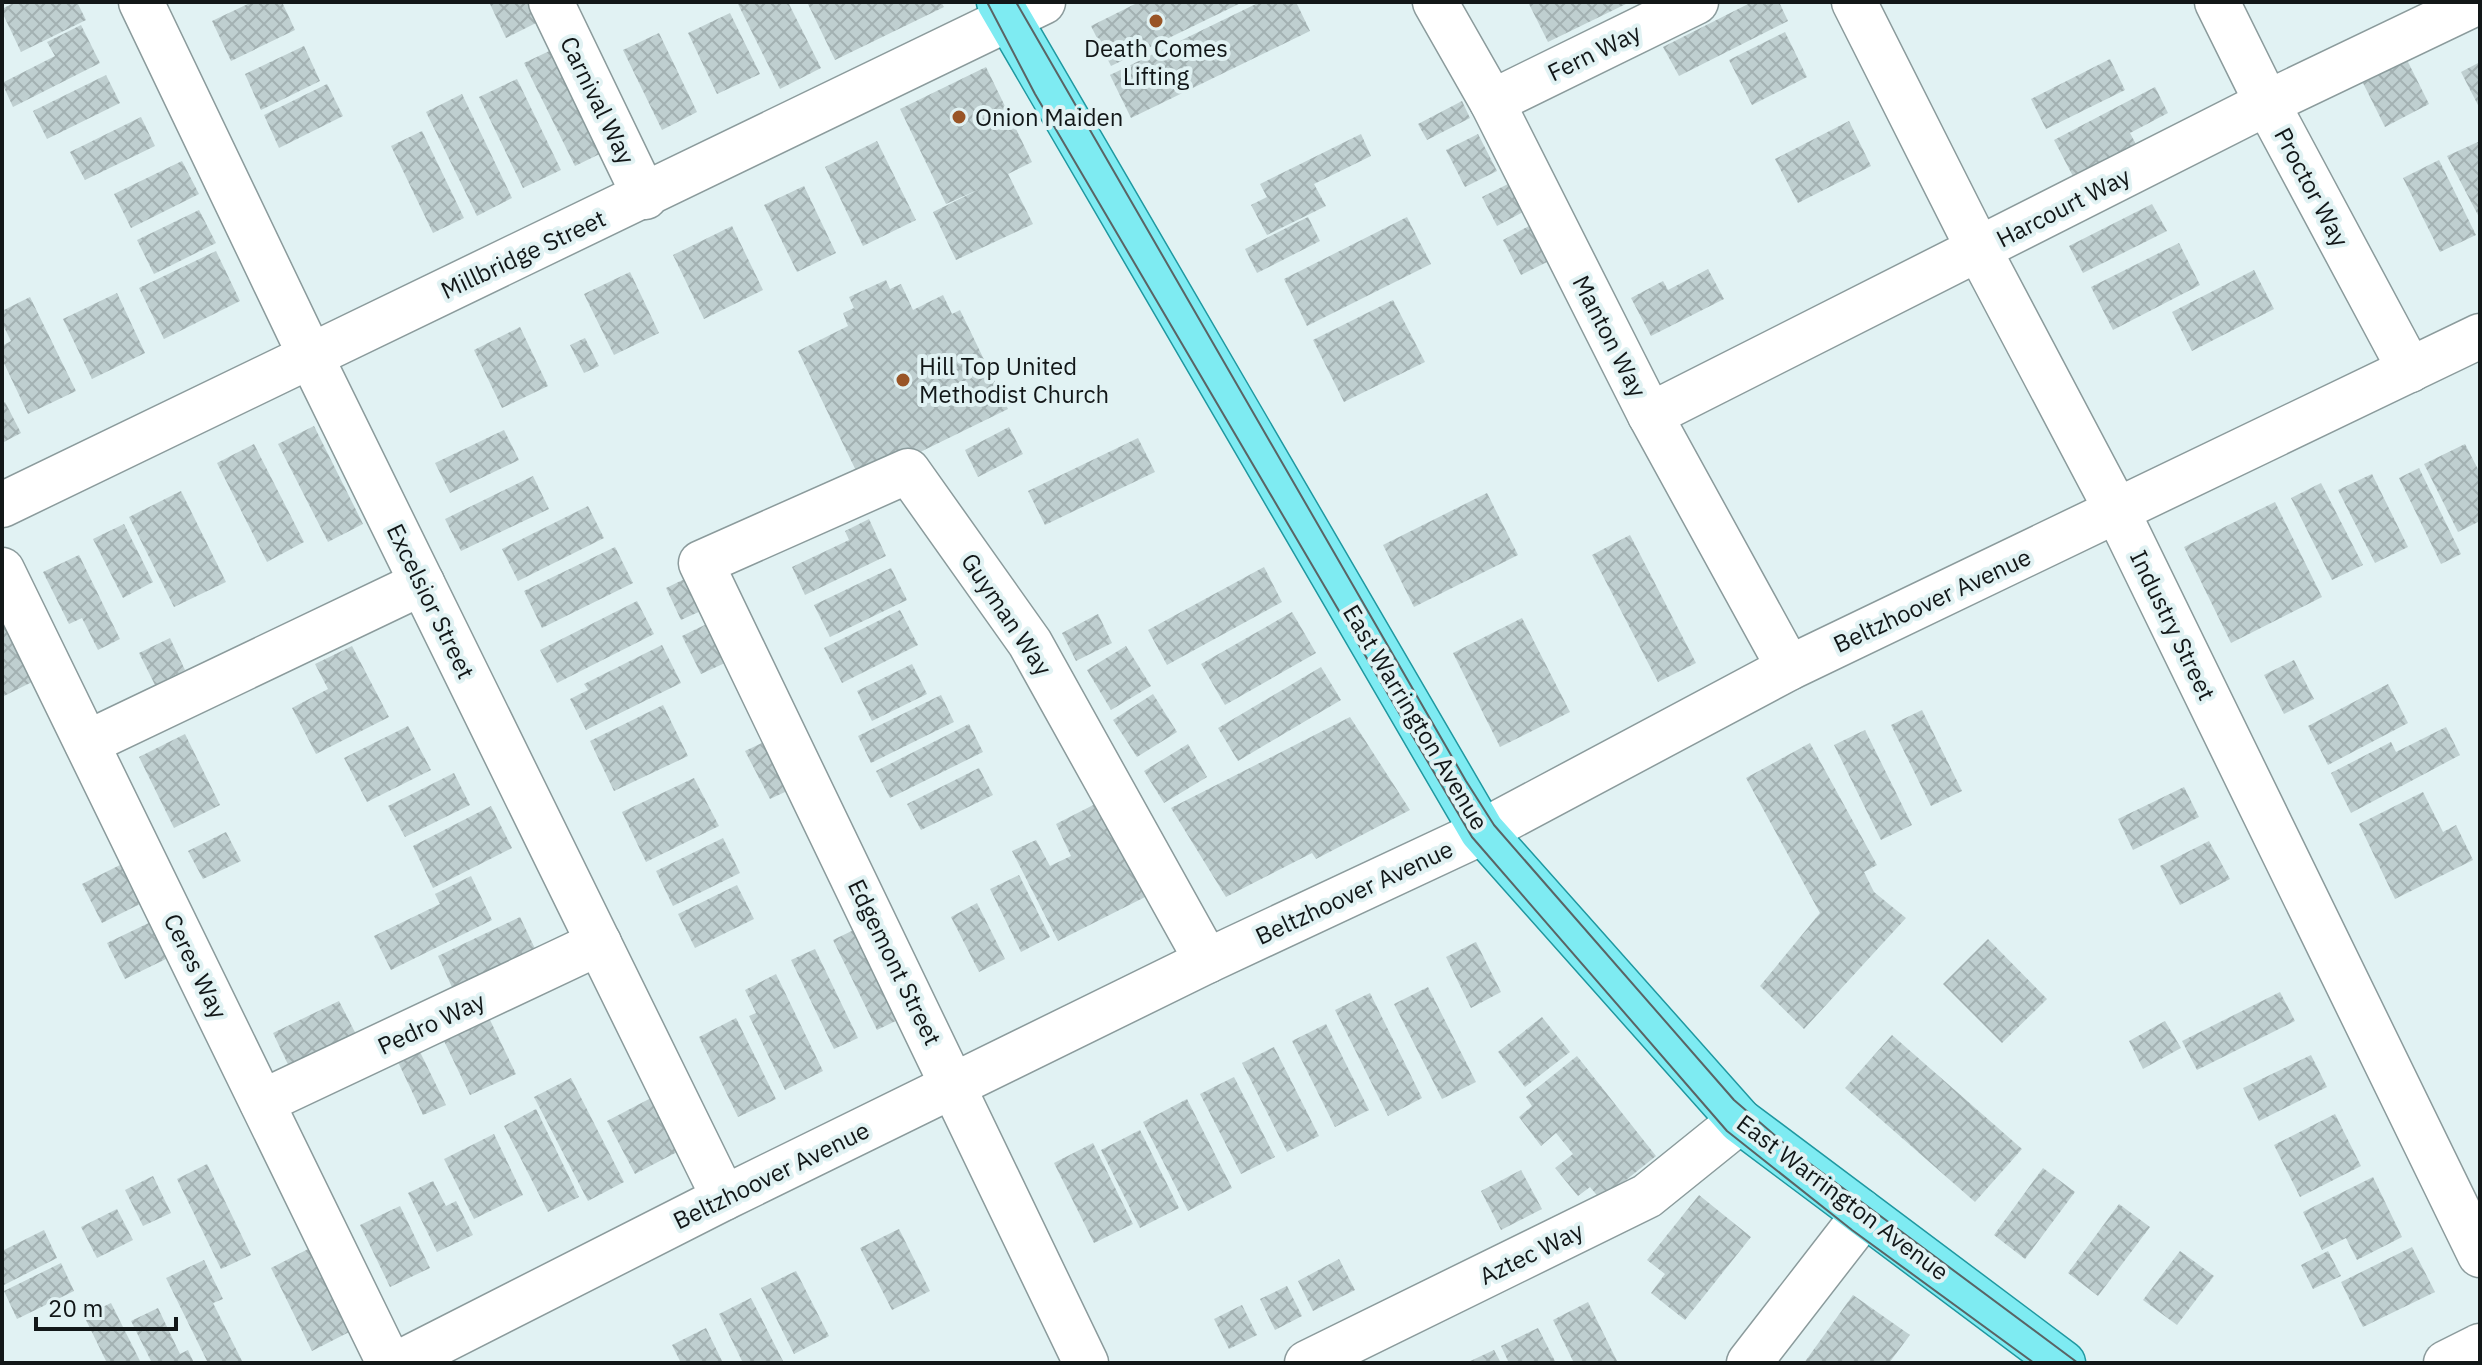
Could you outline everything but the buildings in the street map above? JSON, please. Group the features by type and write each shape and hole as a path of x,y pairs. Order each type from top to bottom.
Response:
{"main road":[{"name":"East Warrington Avenue","path":"1017,8 1482,831 1740,1121 2063,1363"}],"street":[{"name":"Excelsior Street","path":"141,2 310,355 724,1198"},
{"name":"Carnival Way","path":"551,2 645,197"},
{"name":"Manton Way","path":"1435,2 1492,102 1650,415 1789,668"},
{"name":"Fern Way","path":"1492,102 1696,2"},
{"name":"Industry Street","path":"1854,2 1979,250 2118,513 2480,1255"},
{"name":"Proctor Way","path":"2217,2 2267,103 2410,370"},
{"name":"Harcourt Way","path":"1650,415 2267,103 2478,2"},
{"name":"Millbridge Street","path":"2,505 645,197 1017,8"},
{"name":"Beltzhoover Avenue","path":"399,1363 724,1198 1207,961 1482,831 1789,668 2118,513 2480,336"},
{"name":"Guyman Way","path":"701,563 908,471 1030,643 1207,961"},
{"name":"Edgemont Street","path":"701,563 955,1085 1086,1363"},
{"name":"Ceres Way","path":"2,570 389,1363"},
{"path":"87,743 422,583"},
{"name":"Pedro Way","path":"262,1102 599,943"},
{"name":"Aztec Way","path":"1307,1363 1647,1196 1740,1121"},
{"path":"1749,1363 1852,1230 1860,1211"},
{"path":"2446,1363 2480,1346"}],"tram line":[{"path":"987,2 1035,94 1472,837 1727,1131 1852,1230 2034,1363"},
{"path":"1016,2 1494,825 1734,1100 1793,1151 2078,1363"}],"place":[{"name":"Death Comes Lifting","path":"1156,21"},
{"name":"Onion Maiden","path":"959,117"},
{"name":"Hill Top United Methodist Church","path":"903,380"}]}
